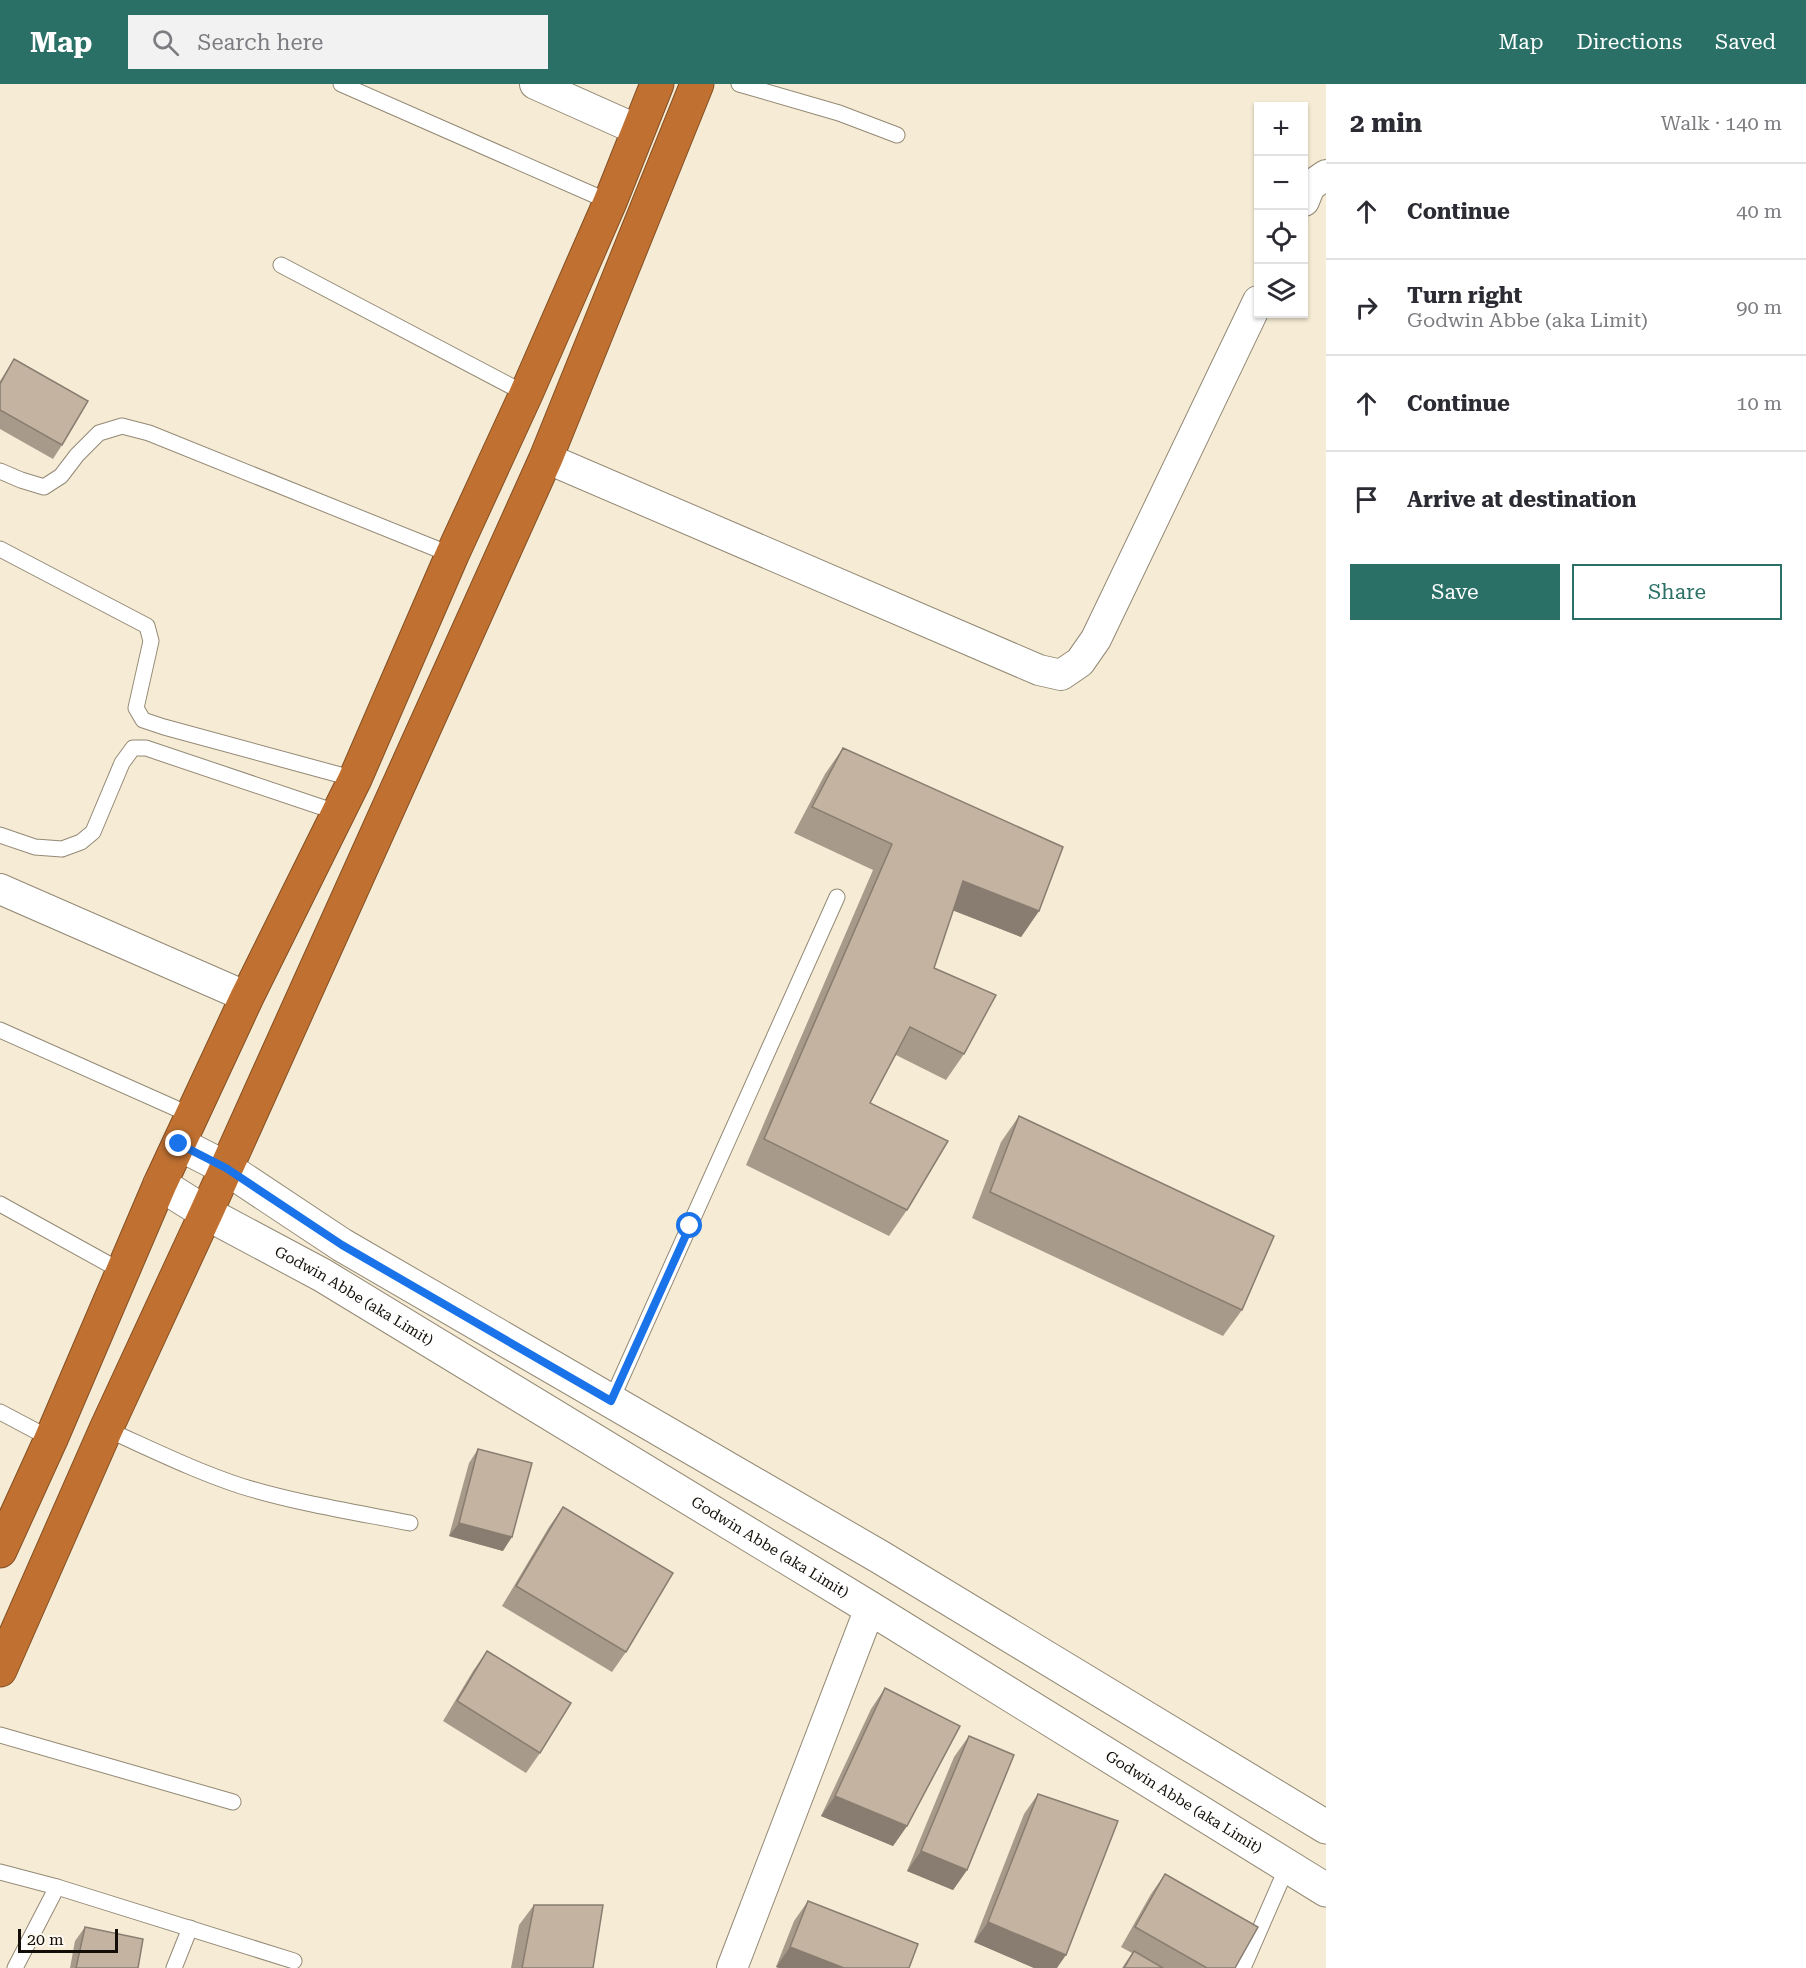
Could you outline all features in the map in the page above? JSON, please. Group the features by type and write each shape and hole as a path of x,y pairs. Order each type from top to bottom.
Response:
{"highway":[{"path":"0,1551 51,1439 160,1184 247,997 355,779 452,555 610,202 657,84"},
{"path":"0,1670 106,1429 206,1213 546,458 698,84"}],"street":[{"path":"535,84 638,130"},
{"path":"1308,191 1310,186 1326,176"},
{"path":"546,458 1039,670 1061,675 1080,662 1096,639 1254,309"},
{"path":"0,889 247,997"},
{"path":"186,1130 226,1168 342,1245 880,1557 1326,1827"},
{"name":"Godwin Abbe (aka Limit)","path":"160,1184 206,1213 322,1275 870,1608 1326,1890"},
{"path":"732,1968 870,1608"}],"lane":[{"path":"341,84 610,202"},
{"path":"739,84 839,113 897,135"},
{"path":"281,265 526,394"},
{"path":"0,471 44,487 61,476 77,454 99,433 122,426 149,433 452,555"},
{"path":"0,549 147,626 151,641 136,708 143,720 164,728 355,779"},
{"path":"0,835 35,847 62,849 81,842 93,832 122,763 133,748 146,748 339,813"},
{"path":"611,1401 837,897"},
{"path":"0,1030 186,1130"},
{"path":"0,1204 123,1272"},
{"path":"0,1412 51,1439"},
{"path":"106,1429 241,1486 269,1494 410,1523"},
{"path":"0,1735 233,1802"},
{"path":"1243,1968 1287,1867"},
{"path":"0,1872 57,1887 294,1961"},
{"path":"15,1968 57,1887"},
{"path":"174,1968 190,1928"}],"building":[{"path":"14,359 88,401 62,445 0,410 0,384"},
{"path":"843,748 1063,847 1039,911 963,881 934,968 996,995 964,1054 910,1027 870,1103 948,1141 907,1210 764,1139 892,844 812,807"},
{"path":"1019,1116 1274,1236 1242,1310 990,1192"},
{"path":"478,1449 532,1463 512,1537 459,1523"},
{"path":"563,1507 673,1573 626,1652 516,1586"},
{"path":"487,1651 571,1703 540,1753 457,1701"},
{"path":"885,1688 960,1726 907,1826 835,1796"},
{"path":"969,1736 1014,1755 967,1870 921,1851"},
{"path":"1038,1794 1118,1821 1066,1955 988,1922"},
{"path":"1165,1874 1258,1927 1235,1968 1207,1968 1135,1927"},
{"path":"808,1901 918,1944 909,1968 844,1968 790,1947"},
{"path":"534,1905 603,1905 593,1968 522,1968"},
{"path":"85,1927 143,1939 138,1968 76,1968"},
{"path":"1134,1951 1163,1968 1124,1968"}],"route":[{"path":"179,1144 226,1168 342,1245 611,1401 690,1226"}]}
